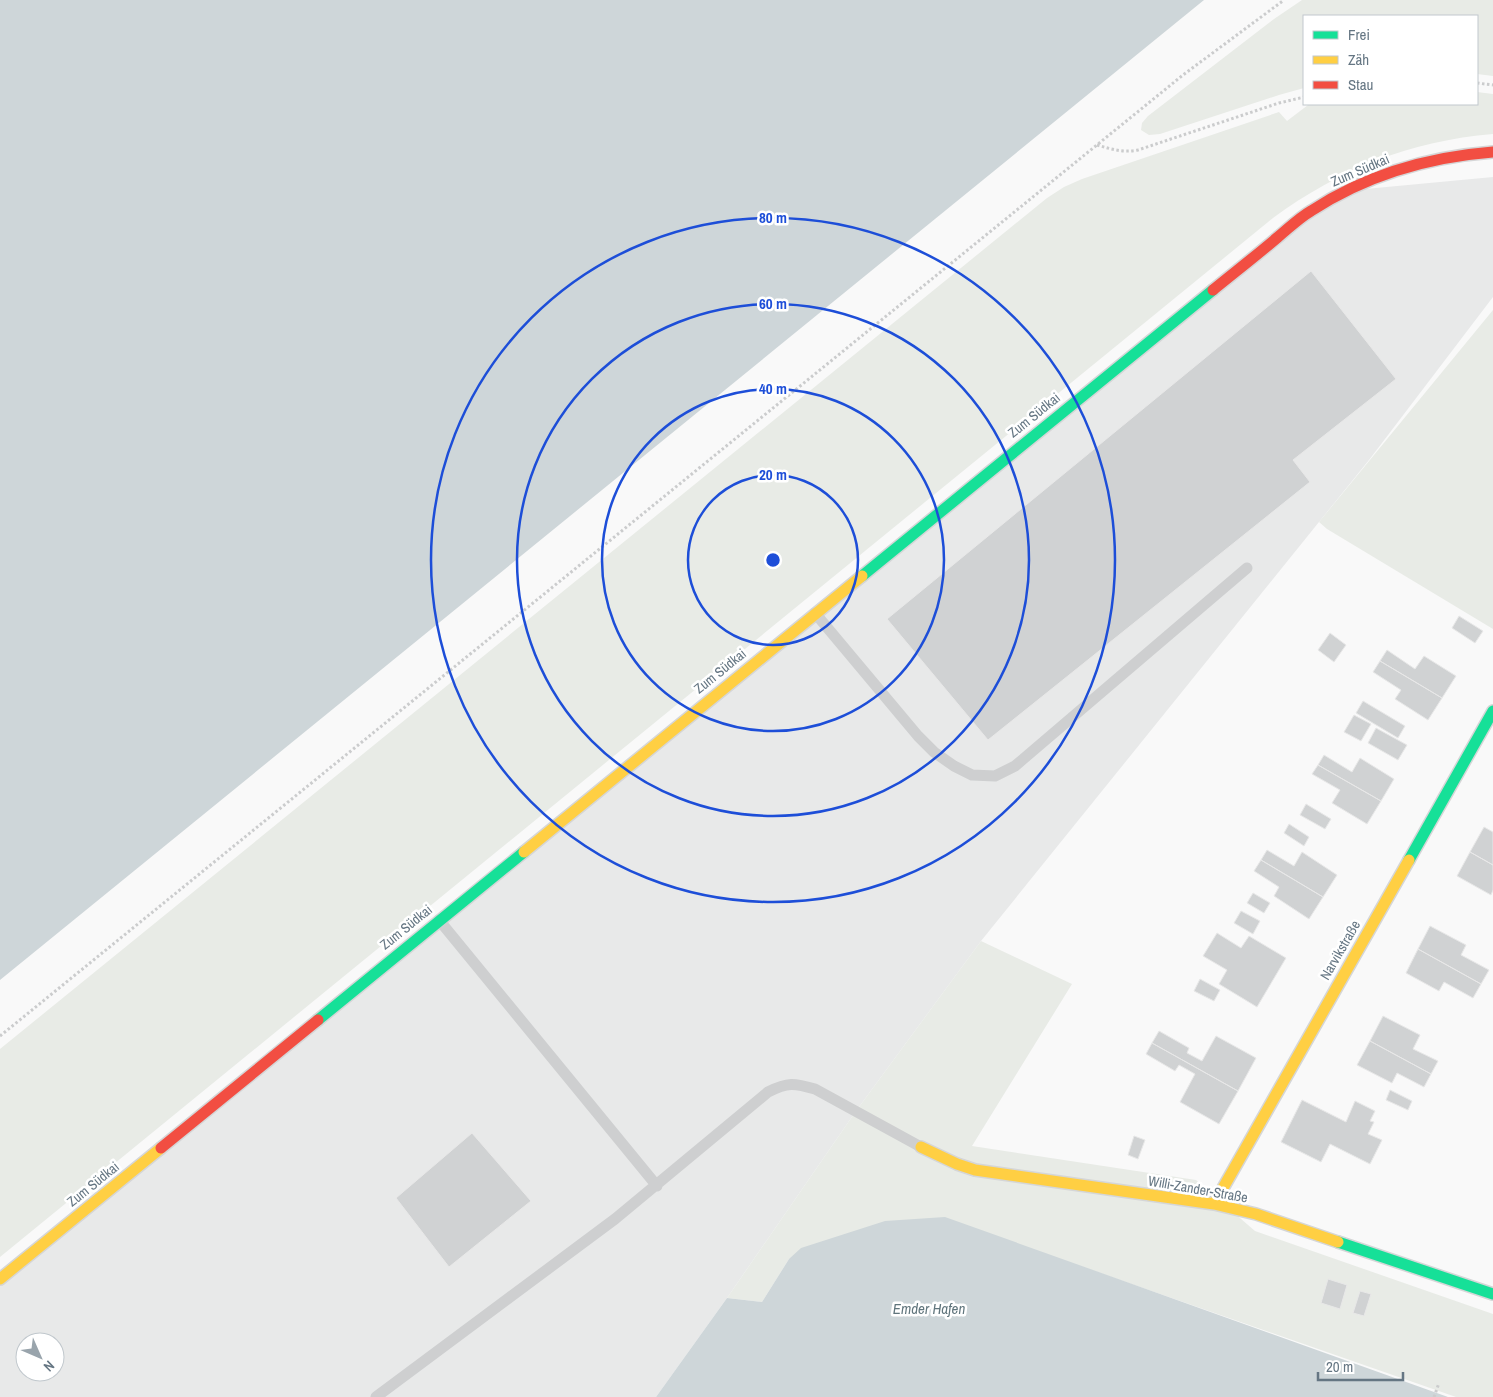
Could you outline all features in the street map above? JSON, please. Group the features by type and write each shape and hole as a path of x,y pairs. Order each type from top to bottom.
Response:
{"street":[{"name":"Zum Südkai","path":"0,1279 1308,212 1344,191 1399,169 1434,160 1493,152"},
{"name":"Narvikstraße","path":"1214,1204 1493,711"},
{"name":"Willi-Zander-Straße","path":"921,1146 957,1164 975,1170 1214,1204 1256,1214 1493,1294"}],"lane":[{"path":"815,613 918,736 934,752 954,766 972,774 995,776 1015,766 1247,568"},
{"path":"438,920 657,1186"},
{"path":"376,1397 615,1219 768,1092 784,1084 800,1085 815,1089 921,1146"}],"path":[{"path":"0,1036 1096,145 1183,75 1284,0"},
{"path":"1478,83 1493,85"},
{"path":"1096,145 1128,152 1138,150 1279,103 1303,98"},
{"path":"1434,1397 1439,1383"}],"shaded area":[{"path":"1302,0 1493,0 1493,76 1478,74 1478,15 1303,15 1303,88 1160,134 1149,135 1141,130 1142,123 1148,116 1274,19"},
{"path":"1478,92 1493,94 1493,134 1433,143 1377,160 1324,185 1273,218 0,1257 0,1049 1047,198 1064,187 1082,179 1279,112 1287,121 1308,105 1478,105"},
{"path":"1493,177 1493,297 1369,460 981,941 856,1111 656,1397 0,1397 0,1279 1344,191"},
{"path":"1493,310 1493,629 1327,529 1319,522"},
{"path":"981,941 1072,984 972,1146 1196,1180 1255,1231 1493,1314 1493,1397 1456,1397 1054,1257 789,1259 762,1302 727,1298 856,1111"}],"water":[{"path":"0,0 1204,0 0,980"},
{"name":"Emder Hafen","path":"945,1217 1448,1397 656,1397 727,1298 762,1302 789,1259 801,1248 885,1221"}],"building":[{"path":"1311,271 1396,379 1293,460 1310,482 988,740 887,619"},
{"path":"1459,616 1483,631 1475,643 1452,628"},
{"path":"1330,633 1346,645 1334,662 1318,650"},
{"path":"1387,650 1415,669 1424,656 1456,676 1442,698 1380,661"},
{"path":"1380,661 1442,698 1428,720 1395,699 1401,690 1373,672"},
{"path":"1363,701 1405,726 1398,738 1356,713"},
{"path":"1354,715 1371,724 1361,741 1344,732"},
{"path":"1376,728 1407,745 1398,760 1368,743"},
{"path":"1324,755 1352,772 1360,758 1394,779 1381,801 1318,765"},
{"path":"1318,765 1381,801 1367,824 1332,803 1340,790 1312,774"},
{"path":"1306,804 1331,819 1325,829 1300,815"},
{"path":"1289,824 1309,837 1304,846 1284,833"},
{"path":"1484,827 1493,832 1493,865 1470,852"},
{"path":"1267,850 1294,866 1302,852 1337,875 1323,897 1261,860"},
{"path":"1470,852 1493,865 1493,890 1491,895 1457,876"},
{"path":"1261,860 1323,897 1309,919 1274,896 1279,887 1254,871"},
{"path":"1253,893 1270,903 1264,913 1247,903"},
{"path":"1241,911 1260,921 1253,934 1234,923"},
{"path":"1430,926 1466,945 1461,955 1489,970 1481,984 1418,949"},
{"path":"1217,933 1241,948 1249,936 1286,958 1257,1007 1219,984 1227,970 1203,956"},
{"path":"1418,949 1481,984 1473,998 1444,982 1439,991 1406,973"},
{"path":"1200,979 1220,990 1214,1001 1194,991"},
{"path":"1383,1016 1420,1035 1413,1049 1438,1061 1431,1074 1370,1041"},
{"path":"1159,1031 1189,1048 1187,1053 1202,1061 1216,1036 1256,1058 1238,1091 1152,1043"},
{"path":"1370,1041 1431,1074 1424,1087 1397,1073 1392,1083 1357,1065"},
{"path":"1152,1043 1238,1091 1219,1124 1180,1102 1195,1074 1179,1065 1175,1071 1146,1054"},
{"path":"1390,1090 1412,1101 1408,1110 1386,1100"},
{"path":"1302,1100 1346,1122 1355,1101 1375,1111 1370,1121 1374,1122 1368,1134 1382,1140 1370,1164 1330,1144 1321,1162 1281,1142"},
{"path":"472,1133 531,1201 449,1267 396,1198"},
{"path":"1134,1136 1145,1140 1138,1159 1128,1155"},
{"path":"1328,1279 1347,1285 1340,1309 1321,1303"},
{"path":"1360,1291 1371,1294 1364,1316 1353,1313"}],"traffic: fast":[{"path":"862,576 1213,290"},
{"path":"1409,860 1493,711"},
{"path":"318,1020 524,852"},
{"path":"1338,1242 1493,1294"}],"traffic: slow":[{"path":"524,852 862,576"},
{"path":"1214,1204 1409,860"},
{"path":"921,1147 957,1164 975,1170 1214,1204 1256,1214 1338,1242"},
{"path":"0,1279 161,1148"}],"traffic: jam":[{"path":"1213,290 1302,217 1354,187 1421,163 1469,154 1493,152"},
{"path":"161,1148 318,1020"}]}
